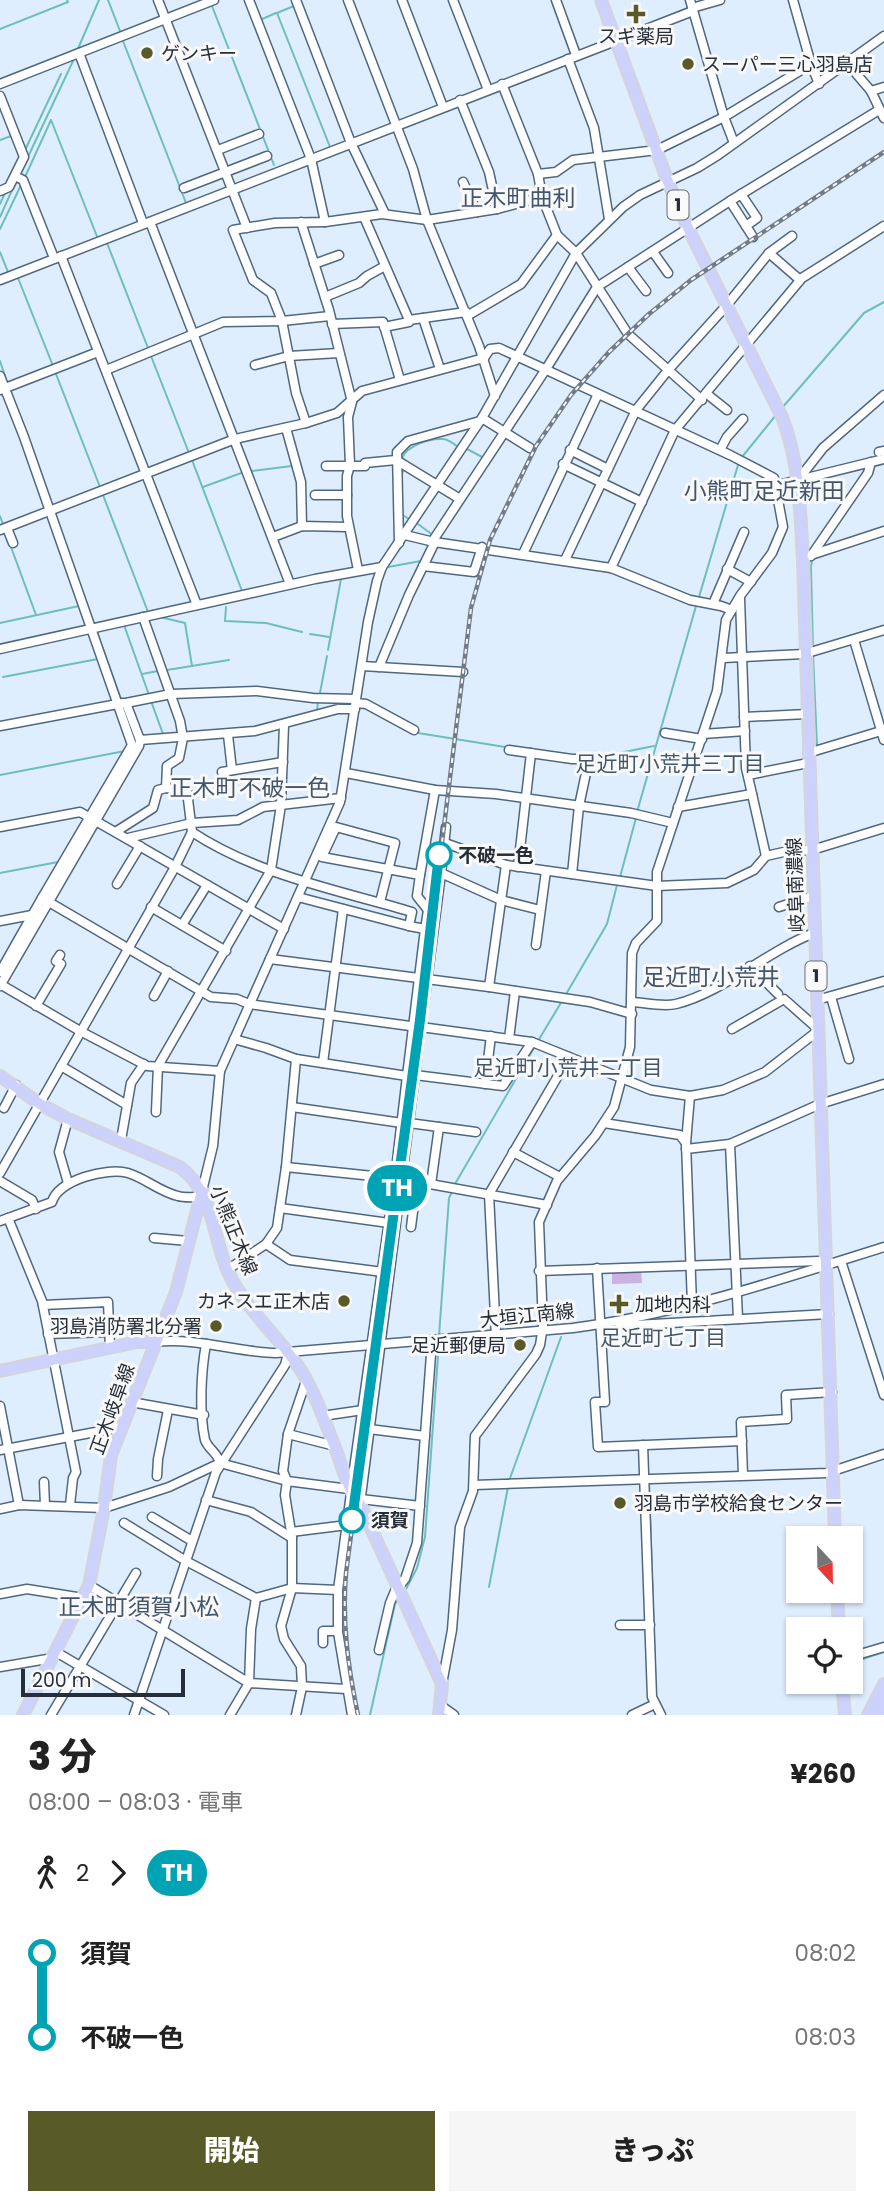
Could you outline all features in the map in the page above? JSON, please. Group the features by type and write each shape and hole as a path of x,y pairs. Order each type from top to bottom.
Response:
{"main road":[{"name":"1","path":"601,0 668,182 745,346"},
{"name":"岐阜南濃線","path":"745,346 775,402 792,442 807,558 804,654 835,1526"},
{"name":"小熊正木線","path":"0,1076 40,1104 68,1119 180,1167 193,1177 227,1270 306,1381 354,1494 442,1684"},
{"name":"正木岐阜線","path":"23,1715 89,1585 111,1455 176,1292 201,1194"},
{"name":"大垣江南線","path":"0,1371 137,1342 155,1342"},
{"path":"439,1710 442,1684"},
{"path":"868,1715 884,1684"},
{"path":"843,1694 845,1715"},
{"path":"878,1715 884,1701"}],"street":[{"path":"158,0 247,228"},
{"path":"0,84 214,0"},
{"path":"249,0 312,159 325,222"},
{"path":"296,0 351,143 385,214"},
{"path":"348,0 413,170 427,220 484,358 495,397"},
{"path":"402,0 443,107"},
{"path":"453,0 488,90"},
{"path":"556,0 594,128 609,219"},
{"path":"0,280 616,40 692,6 720,0"},
{"path":"793,0 819,84"},
{"path":"692,6 734,143"},
{"path":"70,1505 76,1472 43,1305 4,1220 51,1202 53,1196 68,1184 93,1174 127,1172 177,1196 201,1194 213,1146 220,1071 341,798 375,586 382,567 495,397 576,253 609,219 640,195 696,168 884,36"},
{"path":"77,54 194,335 290,584"},
{"path":"379,667 434,542 597,287 741,194 882,114 870,92 847,63"},
{"path":"538,174 556,172 573,160 657,150 724,117 811,64"},
{"path":"502,84 538,174 542,197 557,235 576,253 628,334 705,397 727,410"},
{"path":"870,92 884,87"},
{"path":"0,96 24,157 17,178 9,187 0,191"},
{"path":"460,100 489,172 498,209"},
{"path":"218,150 259,134"},
{"path":"184,188 267,156"},
{"path":"17,178 58,257 106,370 197,605"},
{"path":"463,181 477,212"},
{"path":"741,194 757,218 746,226"},
{"path":"306,423 296,393 282,321 271,293 253,280 233,230 275,223 325,222 385,214 427,220 498,209 542,197"},
{"path":"730,201 753,237"},
{"path":"365,217 409,320"},
{"path":"301,222 325,297 352,402 348,416 350,466 347,476 347,527 358,570"},
{"path":"611,568 675,430 800,280 884,226"},
{"path":"384,327 409,320 467,314 521,284 557,235"},
{"path":"565,560 636,410 769,253 792,236"},
{"path":"653,252 668,273"},
{"path":"769,253 800,280"},
{"path":"314,264 340,255"},
{"path":"325,297 359,283 385,266"},
{"path":"628,267 646,291"},
{"path":"423,318 440,369"},
{"path":"106,370 223,322 331,320 383,322 400,380"},
{"path":"13,543 3,529 49,510 235,439 337,413 362,391 484,358 490,349 499,348 636,410 774,478 783,527 772,553 740,596 724,628 723,658 717,691 657,873 657,921 636,943 632,953 630,1047 614,1107 561,1177 539,1222 543,1332 536,1354 475,1436 474,1485 460,1527 452,1630 442,1684"},
{"path":"2,389 98,352"},
{"path":"255,365 289,356 339,354"},
{"path":"0,376 2,389 24,437 91,629 140,740 139,746 93,818"},
{"path":"523,554 597,394"},
{"path":"798,480 823,448 884,395"},
{"path":"399,544 396,460 397,452 408,441 481,419 530,448"},
{"path":"720,450 727,437 743,419"},
{"path":"286,428 301,482 302,526"},
{"path":"570,450 608,469"},
{"path":"774,486 871,462 882,454"},
{"path":"326,466 396,460 460,499"},
{"path":"807,558 868,473 871,462"},
{"path":"563,464 642,502"},
{"path":"315,495 347,495"},
{"path":"273,537 302,526 347,527"},
{"path":"713,604 744,531"},
{"path":"807,558 818,551 884,531"},
{"path":"405,535 434,542 611,568 690,600 732,610"},
{"path":"423,566 474,572 482,547"},
{"path":"0,649 290,584 382,567"},
{"path":"727,569 751,582"},
{"path":"740,596 748,775 766,856"},
{"path":"143,617 180,720 183,738 179,758 167,766 166,788"},
{"path":"723,658 804,654 884,631"},
{"path":"748,775 883,736 853,640"},
{"path":"362,666 463,672"},
{"path":"0,726 171,694 257,691 373,707 414,730"},
{"path":"122,703 132,745 0,985 144,1064 220,1071"},
{"path":"140,740 228,735 284,725 356,704"},
{"path":"744,717 807,714"},
{"path":"156,1112 158,1066 271,870 281,805 284,725"},
{"path":"665,733 702,737 745,731"},
{"path":"228,735 232,770"},
{"path":"509,750 589,759 579,806 572,874"},
{"path":"518,867 531,753"},
{"path":"222,772 283,762"},
{"path":"346,773 435,790 496,794 631,813 673,824"},
{"path":"0,1173 175,867 192,828 187,791 166,788 158,790 153,808 117,831"},
{"path":"411,1076 421,1027 428,910 417,896 435,790"},
{"path":"678,807 752,794"},
{"path":"128,838 238,820 262,807 341,798"},
{"path":"0,827 80,812 285,929"},
{"path":"380,902 386,870 395,843 336,827 322,857 386,870 420,875"},
{"path":"354,1494 352,1483 376,1346 411,1076 442,873 446,827"},
{"path":"192,828 225,852 271,870 412,912 409,926"},
{"path":"444,844 506,865 657,886 727,883 754,870 766,856 788,851 812,850 884,828"},
{"path":"117,884 140,845"},
{"path":"489,987 506,865"},
{"path":"536,944 546,870"},
{"path":"442,873 501,900 540,910"},
{"path":"183,925 206,885"},
{"path":"779,906 813,896"},
{"path":"298,897 425,929"},
{"path":"0,972 32,915 46,900"},
{"path":"46,900 211,997 410,1026"},
{"path":"151,907 226,951"},
{"path":"323,1063 343,909"},
{"path":"0,921 32,915"},
{"path":"632,1003 673,1005 704,994 790,943 814,933"},
{"path":"36,1006 61,964 56,961 60,956"},
{"path":"270,959 590,1002 632,1014"},
{"path":"750,966 778,995"},
{"path":"154,996 168,971"},
{"path":"817,1000 884,981"},
{"path":"509,1039 515,991"},
{"path":"831,997 849,1059"},
{"path":"421,1027 532,1042 651,1090 690,1096 723,1090 765,1072 819,1030 784,999 732,1029"},
{"path":"485,1084 491,1037"},
{"path":"234,1039 296,1059 503,1086 532,1042"},
{"path":"496,1336 489,1194 569,1057"},
{"path":"227,1270 266,1244 277,1228 286,1167 296,1059"},
{"path":"121,1140 131,1083 144,1064"},
{"path":"61,1066 127,1105"},
{"path":"686,1146 730,1144 820,1104 884,1084"},
{"path":"4,1108 16,1085"},
{"path":"690,1096 686,1146 692,1304"},
{"path":"292,1107 476,1132"},
{"path":"68,1119 59,1152 68,1184"},
{"path":"604,1123 680,1135 686,1146"},
{"path":"432,1184 439,1127"},
{"path":"730,1144 738,1318"},
{"path":"513,1152 561,1177"},
{"path":"286,1167 417,1181 547,1205"},
{"path":"352,1715 338,1631 338,1590 347,1525 369,1429 383,1272 389,1223 399,1179"},
{"path":"0,1181 32,1200 36,1209"},
{"path":"411,1227 417,1181"},
{"path":"280,1208 389,1223"},
{"path":"154,1238 188,1241"},
{"path":"266,1244 290,1260 383,1272"},
{"name":"大垣江南線","path":"155,1342 188,1341 265,1353 288,1353 599,1325 736,1292 884,1247"},
{"path":"539,1271 735,1262 819,1261 826,1265"},
{"path":"841,1261 884,1395"},
{"path":"597,1269 605,1402 596,1402 597,1447 741,1441"},
{"path":"43,1305 108,1302 110,1348"},
{"path":"613,1322 635,1325 829,1314"},
{"path":"48,1334 108,1332"},
{"path":"379,1650 392,1595 400,1593 416,1543 432,1341"},
{"path":"205,1344 200,1375 206,1443 220,1463"},
{"path":"134,1715 205,1500 220,1463 285,1365 288,1353"},
{"path":"296,1715 302,1687 301,1666 284,1639 281,1626 292,1588 291,1535 283,1471 288,1434 306,1381"},
{"path":"743,1475 741,1422 786,1419 786,1395 832,1392"},
{"path":"131,1402 204,1415"},
{"path":"0,1406 4,1449 19,1505"},
{"path":"157,1476 168,1410"},
{"path":"322,1416 363,1410"},
{"path":"4,1449 121,1427"},
{"path":"369,1429 425,1436"},
{"path":"288,1434 335,1446"},
{"path":"643,1445 652,1698 661,1715"},
{"path":"474,1485 827,1473 884,1454"},
{"path":"0,1508 19,1505 70,1505 104,1508 169,1487 220,1463 286,1481 420,1506"},
{"path":"44,1482 45,1505"},
{"path":"205,1500 251,1512 291,1535 347,1525"},
{"path":"152,1517 192,1542"},
{"path":"124,1523 256,1598 292,1588 338,1590"},
{"path":"51,1715 136,1573"},
{"path":"89,1585 249,1683 346,1689"},
{"path":"0,1594 27,1589 83,1598"},
{"path":"230,1715 249,1683 251,1629 256,1598"},
{"path":"620,1625 650,1625"},
{"path":"323,1643 323,1631 338,1631"},
{"path":"863,1653 884,1647"},
{"path":"0,1667 55,1655 81,1665 164,1715"},
{"path":"632,1715 655,1704"},
{"path":"439,1710 454,1715"}],"shaded area":[{"path":"641,1270 642,1283 612,1284 612,1271"}],"waterway":[{"path":"0,29 68,2 67,0"},
{"path":"77,51 99,0"},
{"path":"108,0 120,31"},
{"path":"212,6 274,165"},
{"path":"294,6 277,13 330,147"},
{"path":"638,28 688,8"},
{"path":"260,20 276,13"},
{"path":"123,41 186,203"},
{"path":"579,51 604,41"},
{"path":"545,64 572,53"},
{"path":"27,159 74,59"},
{"path":"525,72 531,70"},
{"path":"26,148 61,74"},
{"path":"447,102 481,89"},
{"path":"399,121 440,105"},
{"path":"25,177 51,120 98,239"},
{"path":"0,140 11,136"},
{"path":"288,164 306,157"},
{"path":"0,217 17,179"},
{"path":"0,229 21,185"},
{"path":"0,204 5,193"},
{"path":"107,243 148,348"},
{"path":"0,252 8,272"},
{"path":"18,278 53,366"},
{"path":"782,408 864,313 884,302"},
{"path":"151,356 189,453"},
{"path":"0,361 7,382"},
{"path":"56,374 100,487"},
{"path":"742,457 776,415"},
{"path":"405,460 402,458 409,450 431,440 445,439 458,447"},
{"path":"467,449 484,458"},
{"path":"192,460 242,591"},
{"path":"699,597 738,465"},
{"path":"251,471 292,466"},
{"path":"401,478 404,467"},
{"path":"203,487 244,472"},
{"path":"103,495 148,612"},
{"path":"401,514 409,519"},
{"path":"0,516 3,524"},
{"path":"418,524 434,536"},
{"path":"11,547 36,615"},
{"path":"69,555 91,616"},
{"path":"812,559 813,648"},
{"path":"388,567 421,561"},
{"path":"328,650 341,579"},
{"path":"306,585 312,584"},
{"path":"0,623 79,606"},
{"path":"637,812 696,606"},
{"path":"226,607 225,621 266,623 302,632"},
{"path":"160,617 185,623 192,666"},
{"path":"124,625 149,695"},
{"path":"97,632 121,699"},
{"path":"310,634 329,637"},
{"path":"813,653 817,746"},
{"path":"320,693 327,656"},
{"path":"3,677 98,659"},
{"path":"167,670 229,660"},
{"path":"142,674 158,671"},
{"path":"317,712 318,700"},
{"path":"151,701 163,734"},
{"path":"123,707 134,738"},
{"path":"395,724 408,731"},
{"path":"418,733 505,747"},
{"path":"587,755 614,754 654,746"},
{"path":"0,775 125,751"},
{"path":"620,877 636,818"},
{"path":"0,873 58,862"},
{"path":"565,996 607,924 617,885"},
{"path":"538,1041 562,1001"},
{"path":"455,1184 535,1046"},
{"path":"439,1336 449,1198 452,1192"},
{"path":"509,1481 561,1337"},
{"path":"405,1591 417,1568 425,1537 439,1342"},
{"path":"649,1482 656,1697"},
{"path":"489,1587 508,1487"},
{"path":"370,1715 395,1604 399,1597"},
{"path":"863,1659 884,1652"}],"railway":[{"path":"358,1715 347,1644 346,1573 420,1020 471,608 490,540 536,446 571,395 609,352 649,314 691,280 884,152"}],"train":[{"name":"TH","path":"352,1520 420,1020 439,855"}],"place":[{"name":"スギ薬局","path":"636,14"},
{"name":"ゲンキー","path":"147,53"},
{"name":"スーパー三心羽島店","path":"688,64"},
{"name":"不破一色","path":"439,855"},
{"name":"カネスエ正木店","path":"344,1301"},
{"name":"加地内科","path":"619,1304"},
{"name":"羽島消防署北分署","path":"216,1326"},
{"name":"足近郵便局","path":"520,1345"},
{"name":"羽島市学校給食センター","path":"620,1503"},
{"name":"須賀","path":"352,1520"}],"district":[{"name":"正木町曲利","path":"518,198"},
{"name":"小熊町足近新田","path":"764,491"},
{"name":"足近町小荒井三丁目","path":"670,764"},
{"name":"正木町不破一色","path":"250,788"},
{"name":"足近町小荒井","path":"711,977"},
{"name":"足近町小荒井二丁目","path":"568,1068"},
{"name":"足近町七丁目","path":"663,1338"},
{"name":"正木町須賀小松","path":"139,1607"}]}
